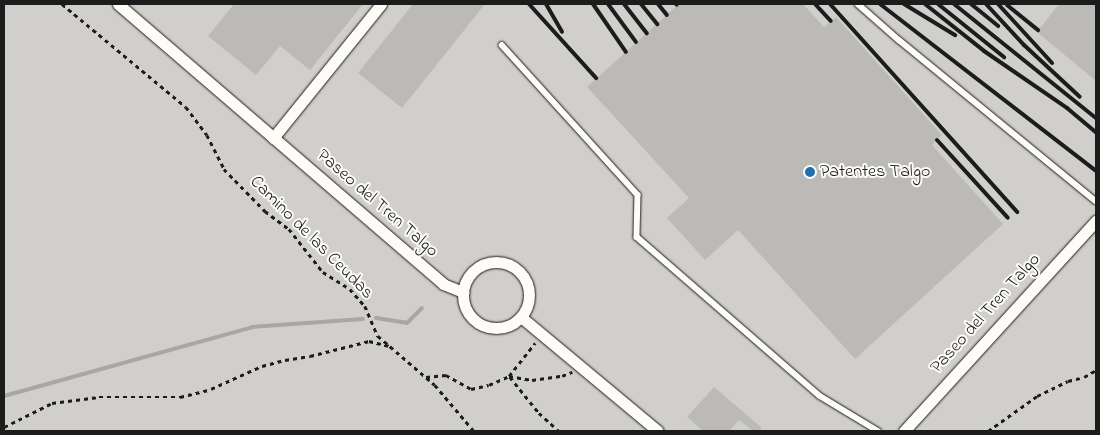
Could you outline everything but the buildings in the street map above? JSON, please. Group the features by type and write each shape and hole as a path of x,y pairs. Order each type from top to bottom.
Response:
{"street":[{"name":"Paseo del Tren Talgo","path":"118,4 443,284 462,292"},
{"path":"273,138 381,4"},
{"name":"Paseo del Tren Talgo","path":"904,431 1096,221"},
{"path":"499,261 509,263 525,277 529,287 530,298 521,317 503,327 483,326 467,312 462,292 465,282 478,266 499,261"},
{"path":"521,317 658,431"}],"lane":[{"path":"858,4 899,40 1096,201"},
{"path":"502,45 638,195 638,237 820,396 878,431"}],"path":[{"name":"Camino de las Ceudas","path":"62,4 186,107 207,135 224,169 265,211 288,230 323,272 350,289 365,306 378,336 426,377 474,431"},
{"path":"426,377 446,375 470,388 488,385 510,376 533,345 545,336"},
{"path":"4,427 52,403 99,396 180,397 211,389 262,366 285,360 369,342 390,346"},
{"path":"510,376 532,380 562,376 583,368"},
{"path":"988,431 1037,396 1068,381 1084,377 1096,370"},
{"path":"510,376 539,413 559,431"}],"shaded area":[{"path":"4,4 1096,4 1096,431 4,431"}],"waterway":[{"path":"376,318 407,323 422,308"},
{"path":"4,396 252,327 363,319"}],"railway":[{"path":"529,4 596,78"},
{"path":"546,4 562,32"},
{"path":"593,4 626,52"},
{"path":"608,4 636,42"},
{"path":"624,4 647,33"},
{"path":"641,4 657,24"},
{"path":"658,4 667,15"},
{"path":"815,4 831,21"},
{"path":"830,4 1017,212"},
{"path":"880,4 1096,171"},
{"path":"904,4 955,35"},
{"path":"925,4 984,51 1067,108 1096,132"},
{"path":"938,4 1004,57"},
{"path":"954,4 1096,118"},
{"path":"971,4 998,26"},
{"path":"986,4 1024,45 1080,97"},
{"path":"998,4 1052,63"},
{"path":"1007,5 1038,30"},
{"path":"937,140 1008,218"}],"place":[{"name":"Patentes Talgo","path":"810,172"}]}
